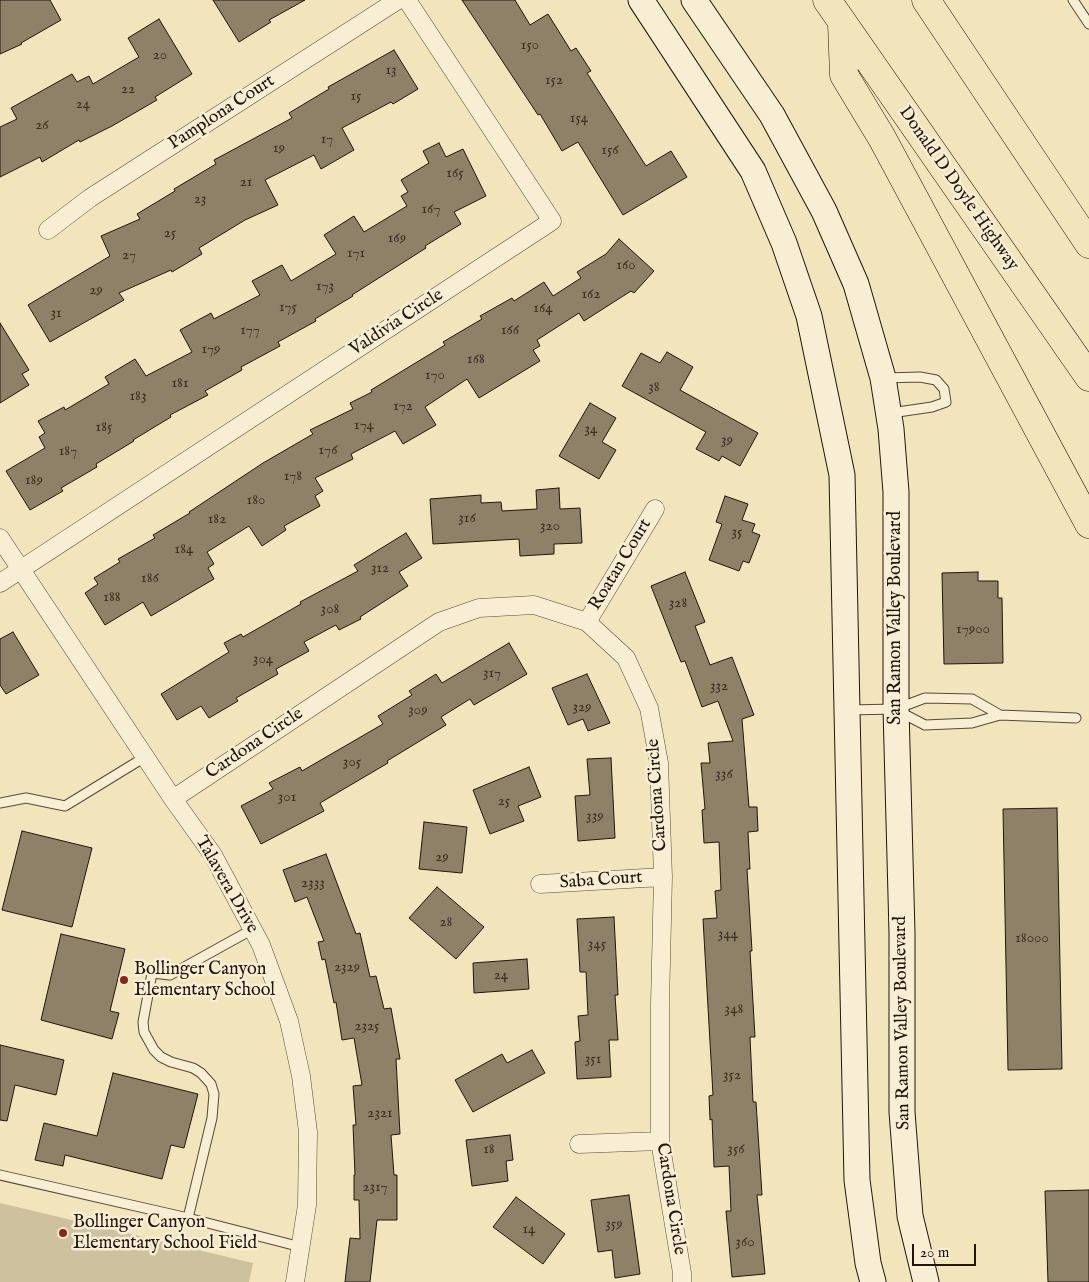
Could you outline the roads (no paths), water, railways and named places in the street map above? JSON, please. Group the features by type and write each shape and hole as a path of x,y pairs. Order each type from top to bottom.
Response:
{"highway":[{"name":"Donald D Doyle Highway","path":"827,0 1089,377"},
{"path":"926,0 1089,244"},
{"path":"842,24 844,75 882,138 1089,524"}],"main road":[{"path":"641,0 753,171 784,243 809,316 842,475 857,1180 868,1263 873,1282"},
{"name":"San Ramon Valley Boulevard","path":"694,0 772,115 824,210 856,284 883,378 896,492 896,709 902,934 902,1112 910,1216 926,1282"}],"street":[{"name":"Pamplona Court","path":"48,230 90,198 398,0"},
{"name":"Valdivia Circle","path":"20,569 552,221 407,0"},
{"name":"Roatan Court","path":"587,622 655,509"},
{"name":"Talavera Drive","path":"0,538 173,799 214,855 261,945 289,1020 301,1076 308,1132 307,1205 295,1282"},
{"path":"0,582 20,569"},
{"name":"Cardona Circle","path":"173,799 439,622 479,608 534,605 587,622 626,658 649,708 659,763 663,877 660,1004 660,1142 682,1282"},
{"name":"Saba Court","path":"540,884 663,877"},
{"path":"579,1144 660,1142"}],"lane":[{"path":"1073,0 1089,24"},
{"path":"883,378 920,377 936,380 944,389 946,402 932,407 888,414"},
{"path":"848,710 896,709 925,698 972,698 1000,715"},
{"path":"896,709 925,726 972,723 1000,715 1076,718"},
{"path":"0,803 26,798 65,806 145,757"},
{"path":"188,1218 212,1118 214,1094 208,1079 202,1073 161,1057 154,1050 144,1032 143,1022 152,973 170,975 252,929"},
{"path":"0,1175 188,1218 301,1247"}],"place":[{"name":"Bollinger Canyon Elementary School","path":"124,980"},
{"name":"Bollinger Canyon Elementary School Field","path":"63,1233"}]}
